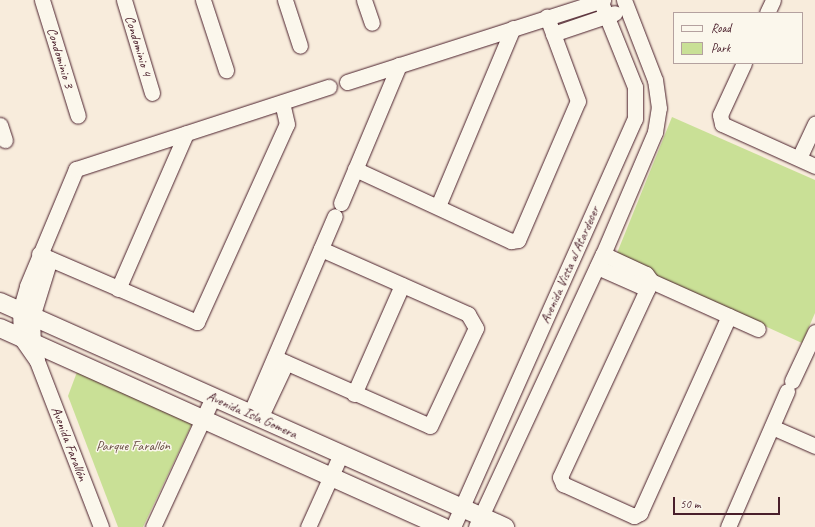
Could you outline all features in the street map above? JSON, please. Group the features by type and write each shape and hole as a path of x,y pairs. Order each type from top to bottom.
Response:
{"street":[{"name":"Condominio 3","path":"42,0 78,116"},
{"name":"Condominio 4","path":"124,0 152,93"},
{"path":"203,0 226,70"},
{"path":"285,0 300,46"},
{"path":"364,0 372,23"},
{"path":"347,82 601,0"},
{"name":"Avenida Vista al Atardecer","path":"453,527 635,119 635,87 601,0"},
{"path":"767,12 773,0"},
{"path":"553,34 607,16 626,5"},
{"name":"Avenida Vista al Atardecer","path":"479,522 600,261 655,132 659,108 655,80 626,5"},
{"path":"355,169 511,241 518,240 578,101 547,17"},
{"path":"438,206 513,28"},
{"path":"744,64 720,114 722,124 815,166"},
{"path":"255,416 281,360 322,249 399,65"},
{"name":"Avenida Farallón","path":"101,527 37,362 27,340 26,314 76,169 329,87"},
{"path":"45,257 191,321 201,318 287,124 282,103"},
{"path":"798,158 815,124"},
{"path":"0,125 5,140"},
{"path":"118,289 186,133"},
{"path":"281,360 354,394 430,426 476,328 468,314 322,249"},
{"path":"600,261 649,285 758,329"},
{"path":"354,394 402,285"},
{"path":"649,285 560,477 563,484 634,516 640,513 729,316"},
{"name":"Avenida Isla Gomera","path":"0,302 461,508 479,522 505,527"},
{"name":"Avenida Isla Gomera","path":"0,328 444,527"},
{"path":"728,527 790,386 811,350 815,332"},
{"path":"153,527 212,397"},
{"path":"772,427 815,446"},
{"path":"308,527 341,454"}],"green space":[{"path":"672,117 815,180 815,313 802,343 615,258"},
{"name":"Parque Farallón","path":"77,372 192,424 143,527 118,527 68,396"}]}
